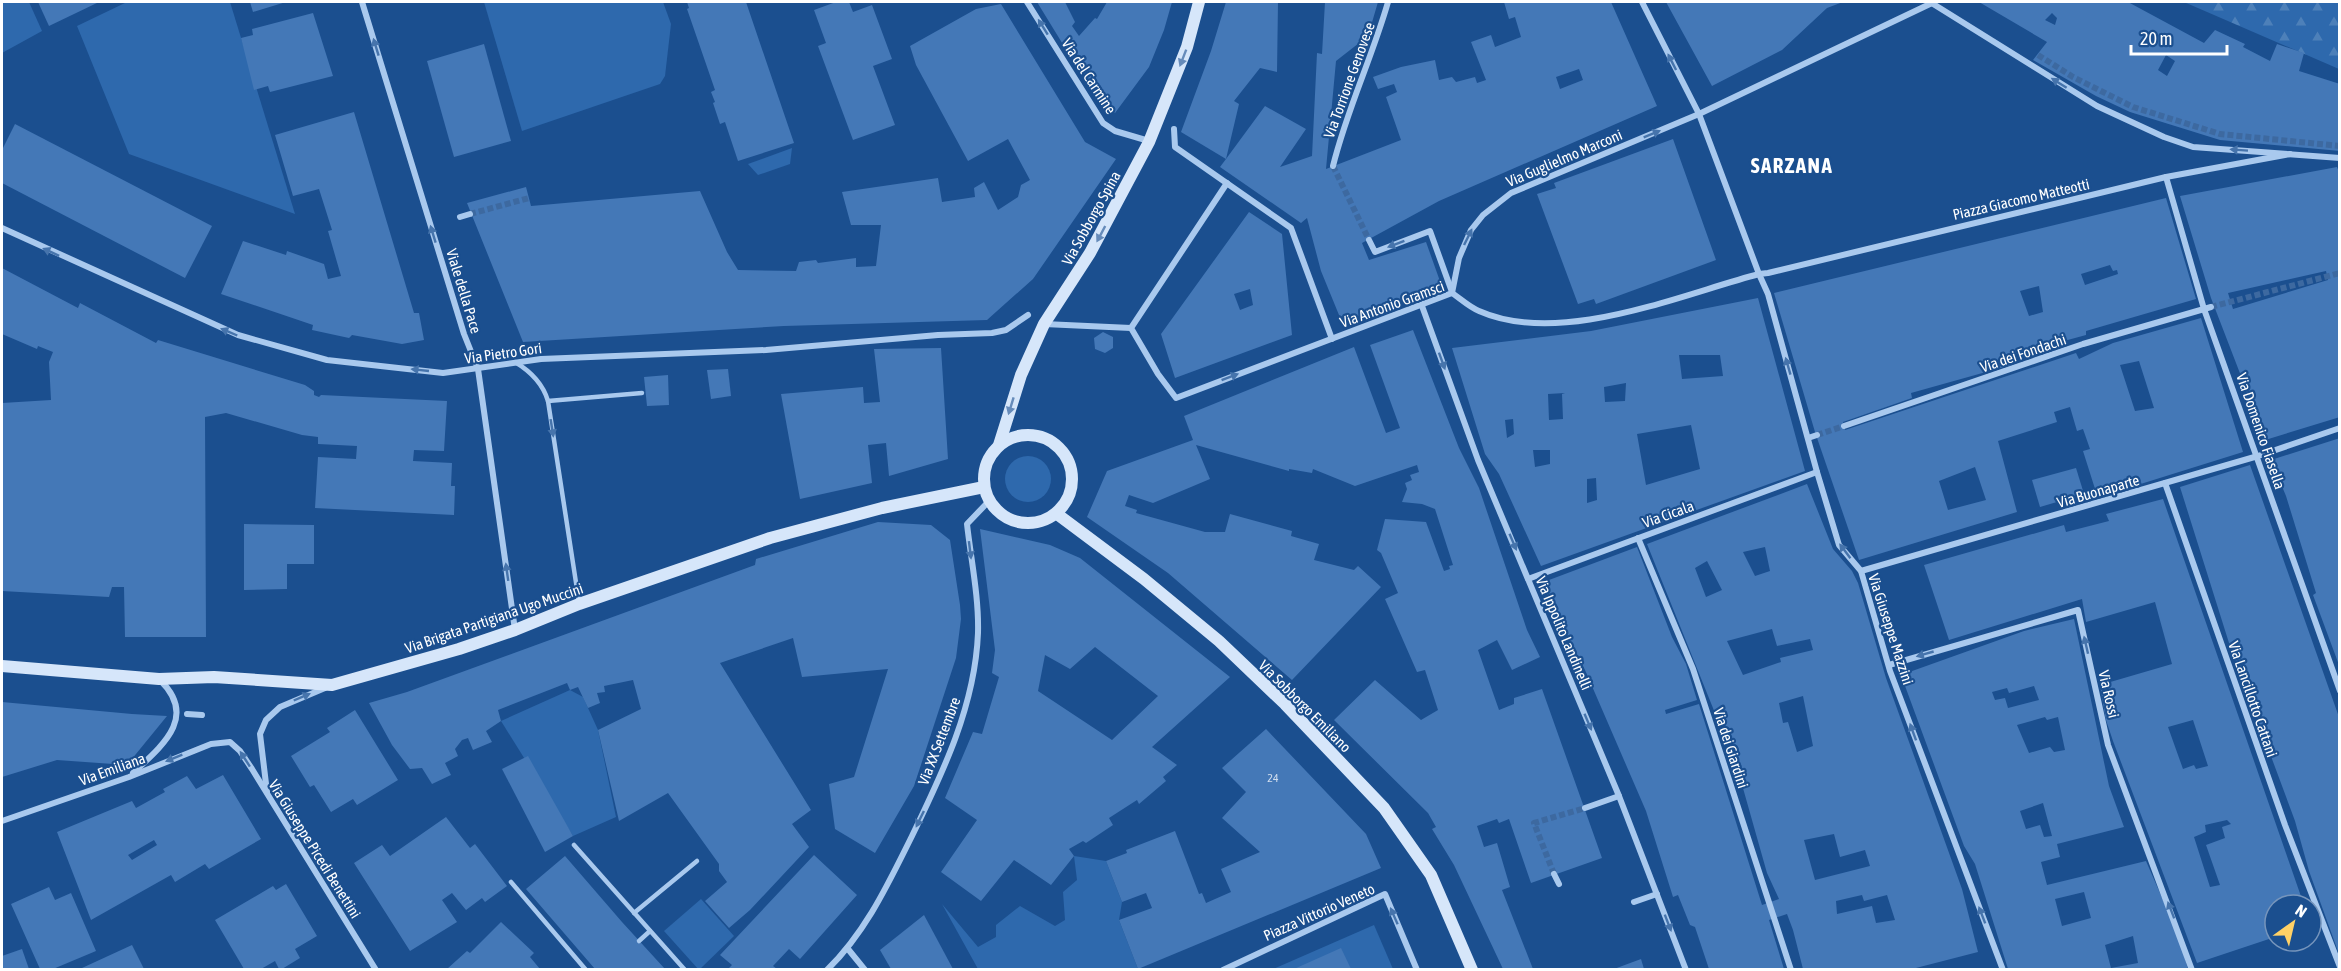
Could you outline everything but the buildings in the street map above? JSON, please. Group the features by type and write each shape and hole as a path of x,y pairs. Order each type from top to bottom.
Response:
{"main road":[{"name":"Via Sobborgo Spina","path":"999,445 1021,375 1044,324 1090,253 1149,142 1187,46 1199,2"},
{"path":"1022,435 1035,435 1046,438 1065,454 1072,472 1071,492 1066,504 1057,514 1043,522 1028,524 1013,521 999,513 989,501 984,487 984,471 989,457 999,445 1022,435"},
{"name":"Via Brigata Partigiana Ugo Muccini","path":"2,666 159,679 214,678 332,685 391,670 515,630 579,604 770,538 882,508 984,487"},
{"name":"Via Sobborgo Emiliano","path":"1057,514 1144,579 1219,641 1285,704 1384,808 1431,875 1472,969"}],"street":[{"name":"Viale della Pace","path":"362,2 464,334 478,369 515,630"},
{"name":"Via del Carmine","path":"1027,2 1103,123 1115,131 1149,142"},
{"name":"Via Torrione Genovese","path":"1333,166 1346,117 1377,41 1388,2"},
{"path":"1642,2 1699,114 1759,274"},
{"name":"Piazza Giacomo Matteotti","path":"1699,114 1931,2 2071,90 2134,125 2193,147 2340,158"},
{"name":"Via Guglielmo Marconi","path":"1452,293 1459,258 1471,230 1498,202 1531,183 1699,114"},
{"path":"1174,129 1175,147 1291,228 1332,339"},
{"name":"Piazza Giacomo Matteotti","path":"1759,274 2166,177 2290,154"},
{"name":"Via Domenico Fiasella","path":"2166,177 2304,595 2340,691"},
{"path":"1044,324 1131,328 1227,183"},
{"path":"460,217 470,214"},
{"name":"Via Pietro Gori","path":"2,228 238,335 327,360 443,373 554,358 766,350 938,335 992,333 1006,330 1028,315"},
{"path":"1369,240 1375,252 1430,231 1452,293"},
{"name":"Via Antonio Gramsci","path":"1131,328 1158,374 1176,398 1452,293 1478,311 1495,316 1539,322 1574,321 1633,312 1759,274"},
{"name":"Via Giuseppe Mazzini","path":"1759,274 1768,294 1839,545 1861,572 1889,665 2003,969"},
{"name":"Via Ippolito Landinelli","path":"1422,306 1478,460 1619,796 1686,969"},
{"name":"Via dei Fondachi","path":"1844,426 2083,344 2208,308"},
{"name":"Via Buonaparte","path":"1861,572 2258,456 2340,428"},
{"path":"1808,438 1817,435"},
{"name":"Via Cicala","path":"1528,579 1817,472"},
{"name":"Via Lancillotto Cattani","path":"2165,483 2285,825 2340,967"},
{"name":"Via XX Settembre","path":"827,969 848,949 862,929 892,876 949,757 969,696 978,632 967,524 989,501"},
{"name":"Via dei Giardini","path":"1638,538 1693,669 1791,969"},
{"name":"Via Rossi","path":"1889,665 2078,610 2108,745 2192,967"},
{"path":"129,777 157,749 177,720 176,704 171,691 159,679"},
{"path":"268,796 260,734 266,720 280,707 332,685"},
{"path":"187,714 202,715"},
{"name":"Via Emiliana","path":"2,821 129,777 211,744 230,742"},
{"name":"Via Giuseppe Picedi Benettini","path":"230,742 240,751 376,969"},
{"path":"1585,808 1619,796"},
{"path":"1554,874 1559,884"},
{"name":"Piazza Vittorio Veneto","path":"1222,969 1385,894 1417,969"},
{"path":"1634,902 1657,894"},
{"path":"848,949 865,969"}],"lane":[{"path":"515,362 528,370 546,393 579,604"},
{"path":"548,401 642,393"},
{"path":"574,845 685,969"},
{"path":"634,912 697,861"},
{"path":"511,882 586,969"},
{"path":"639,941 650,931"}],"green space":[{"path":"2,2 29,2 42,31 2,53"},
{"path":"127,2 230,2 295,214 129,154 77,26"},
{"path":"484,2 663,2 671,24 665,76 660,84 522,131"},
{"path":"2184,2 2339,2 2339,69"},
{"path":"792,148 790,164 758,175 748,164"},
{"path":"1033,456 1045,462 1050,470 1050,488 1045,496 1037,501 1023,502 1015,499 1008,492 1005,474 1008,466 1015,459"},
{"path":"570,690 583,697 598,730 616,817 573,836 501,721"},
{"path":"1074,856 1106,861 1122,902 1119,920 1138,969 978,969 942,904 978,947 996,937 996,925 1020,906 1055,926 1065,920 1063,892 1077,880"},
{"path":"701,899 734,936 699,970 664,931"},
{"path":"1374,925 1393,969 1271,970"}],"tunnel":[{"path":"2038,55 2073,77 2133,107 2220,134 2340,146"},
{"path":"1333,166 1369,240"},
{"path":"470,214 529,198"},
{"path":"2211,307 2340,273"},
{"path":"1817,435 1844,426"},
{"path":"1554,874 1534,823 1585,808"}],"district":[{"name":"SARZANA","path":"1792,165"}]}
